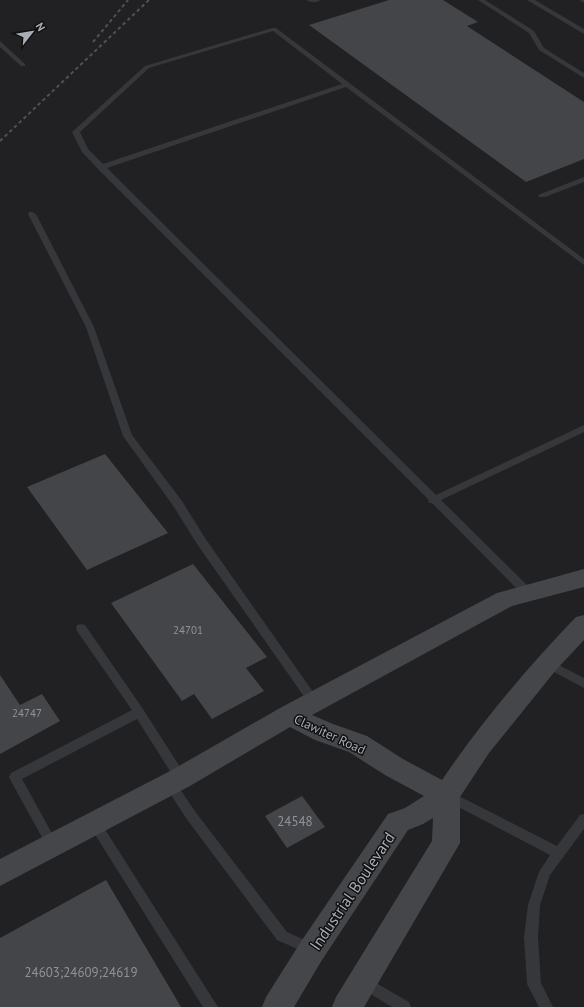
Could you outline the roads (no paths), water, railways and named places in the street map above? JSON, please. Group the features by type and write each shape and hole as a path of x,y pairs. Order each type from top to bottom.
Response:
{"main road":[{"path":"289,715 505,599 584,578"},
{"path":"347,1007 446,844 447,795 480,745 547,663 584,624"},
{"name":"Clawiter Road","path":"0,873 176,782 289,715 324,732 358,744 394,767 447,795"},
{"name":"Industrial Boulevard","path":"276,1007 312,950 398,822 414,816 447,795"}],"lane":[{"path":"310,0 317,0"},
{"path":"480,0 532,32 541,49 584,76"},
{"path":"530,0 584,32"},
{"path":"528,593 433,500 85,150 76,132 147,67 274,29 584,263"},
{"path":"0,43 23,65"},
{"path":"101,166 348,84"},
{"path":"542,195 584,179"},
{"path":"32,214 90,327 128,436 178,504 201,542 314,702"},
{"path":"433,500 584,428"},
{"path":"81,628 139,712 176,782 190,814 282,936 312,950"},
{"path":"547,663 584,683"},
{"path":"53,846 15,777 139,712"},
{"path":"447,795 559,854"},
{"path":"546,1007 534,984 531,937 534,905 545,872 584,819"},
{"path":"95,824 211,1007"},
{"path":"363,981 404,1007"}],"railway":[{"path":"93,42 128,0"},
{"path":"0,141 149,0"}]}
